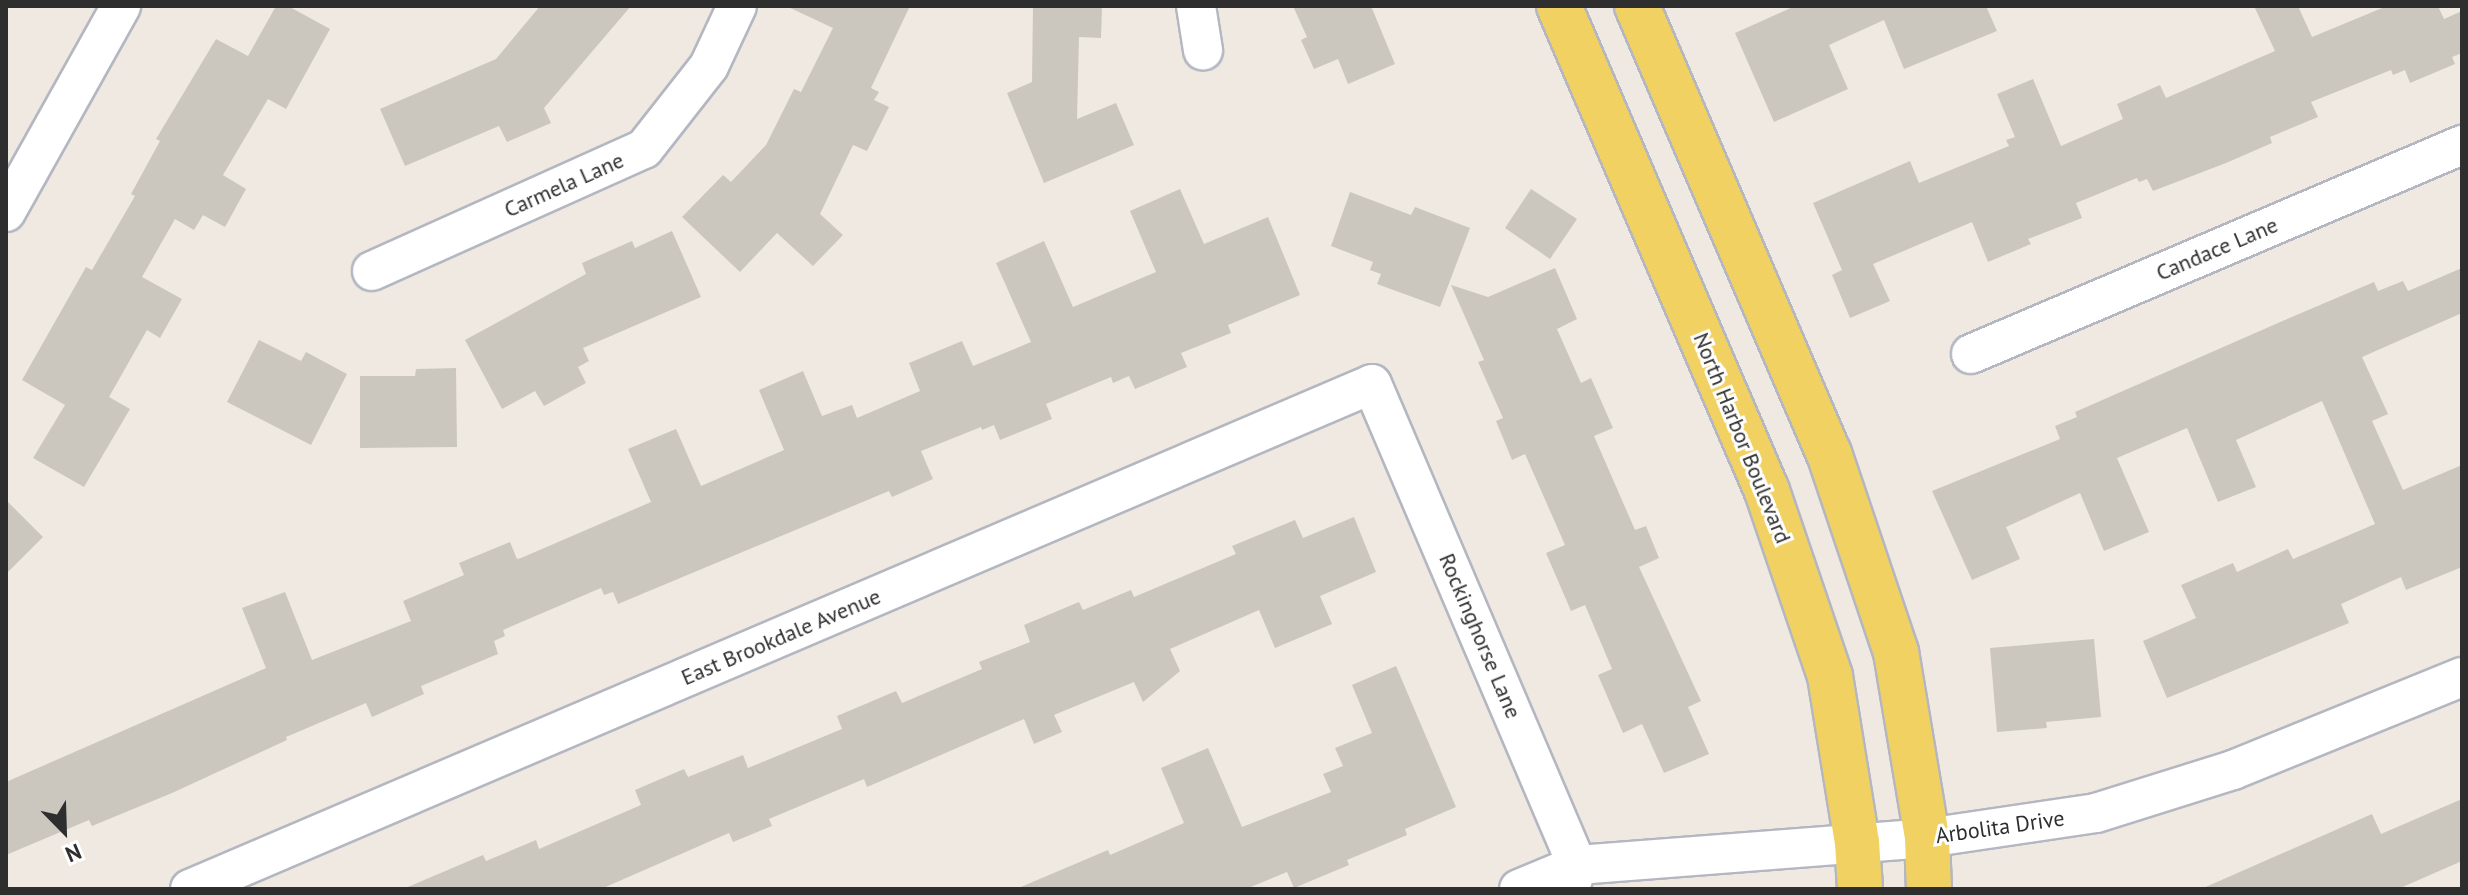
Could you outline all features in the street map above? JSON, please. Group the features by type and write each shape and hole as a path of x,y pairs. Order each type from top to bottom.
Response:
{"main road":[{"path":"1637,6 1829,453 1896,652 1927,838 1929,889"},
{"name":"North Harbor Boulevard","path":"1567,8 1767,491 1830,676 1857,842 1860,889"}],"street":[{"path":"6,212 121,6"},
{"name":"Carmela Lane","path":"372,271 644,149 709,66 737,6"},
{"path":"1196,6 1203,50"},
{"name":"Candace Lane","path":"1971,354 2462,145"},
{"name":"Rockinghorse Lane","path":"1372,384 1574,877"},
{"name":"East Brookdale Avenue","path":"190,889 1372,384"},
{"name":"Arbolita Drive","path":"1519,889 1574,877 1857,842 1927,838 2096,813 2233,770 2462,677"}],"building":[{"path":"276,6 288,6 330,29 286,109 268,99 223,175 246,189 225,227 203,215 194,230 175,219 142,277 182,299 160,338 147,330 109,397 130,409 84,487 33,458 65,405 22,380 86,267 92,270 135,196 131,194 160,141 156,139 216,39 248,56"},
{"path":"540,6 631,6 544,108 551,123 507,142 499,126 405,166 380,109 496,59"},
{"path":"786,6 910,6 871,88 879,92 874,100 889,107 867,151 853,145 820,214 843,235 813,266 777,233 740,272 682,217 723,175 731,182 766,145 794,89 801,92 833,28"},
{"path":"1033,6 1102,6 1101,38 1079,37 1077,119 1116,103 1134,145 1044,183 1007,93 1032,82"},
{"path":"1293,6 1371,6 1395,64 1348,84 1338,59 1314,69 1301,40 1307,37"},
{"path":"1795,6 1986,6 1997,31 1904,69 1884,20 1829,45 1848,89 1774,122 1735,33"},
{"path":"2254,6 2298,6 2312,37 2387,6 2438,6 2444,19 2462,11 2462,53 2452,57 2455,64 2410,83 2405,70 2393,75 2391,70 2311,102 2318,117 2270,137 2272,143 2226,163 2153,191 2147,179 2139,182 2137,178 2076,203 2082,218 2028,239 2031,244 1988,262 1972,222 1873,264 1890,301 1850,318 1832,275 1842,270 1813,203 1910,161 1919,183 2009,146 2006,140 2015,137 1997,94 2033,79 2061,146 2123,119 2117,104 2160,85 2166,98 2275,51"},
{"path":"1180,189 1204,244 1268,217 1300,295 1228,325 1231,333 1181,353 1187,367 1135,389 1129,376 1113,383 1111,377 1046,404 1052,419 1000,440 994,425 982,430 981,427 921,451 933,479 892,497 889,491 618,604 613,592 604,595 601,588 503,630 505,636 494,641 498,654 421,686 424,694 372,717 366,703 286,737 287,740 172,793 92,826 89,820 6,855 6,782 266,668 242,608 285,592 312,660 411,621 403,601 464,575 459,563 510,542 517,559 521,558 651,502 628,449 676,429 701,486 784,450 759,390 803,371 822,416 852,405 857,418 920,391 909,363 962,341 973,366 1031,342 996,263 1044,241 1073,307 1156,272 1130,211"},
{"path":"1531,189 1577,219 1550,259 1505,228"},
{"path":"1350,192 1411,215 1415,207 1470,228 1440,307 1377,284 1381,274 1370,270 1373,262 1331,246"},
{"path":"672,231 701,297 583,348 589,361 578,367 586,383 544,406 535,391 502,409 465,340 586,274 582,263 632,241 635,248"},
{"path":"1555,268 1577,319 1557,329 1581,383 1591,378 1613,428 1594,436 1635,530 1646,526 1659,558 1639,567 1701,701 1688,707 1709,754 1664,773 1642,724 1623,733 1598,675 1612,669 1585,605 1571,611 1546,553 1565,545 1525,454 1512,460 1496,421 1503,418 1478,362 1484,360 1451,285 1488,297"},
{"path":"2462,268 2462,313 2362,357 2388,414 2372,421 2403,490 2462,465 2462,567 2406,590 2401,577 2341,604 2349,623 2167,698 2143,641 2196,618 2181,585 2233,563 2237,572 2288,549 2293,559 2375,524 2322,401 2236,440 2256,487 2218,502 2187,428 2117,458 2149,532 2104,551 2080,493 2006,527 2020,559 1972,580 1932,491 2060,439 2055,426 2077,417 2075,412 2374,282 2378,291 2403,281 2408,291"},
{"path":"259,340 301,361 306,352 347,374 311,445 227,402"},
{"path":"456,368 457,447 360,448 360,376 415,376 416,369"},
{"path":"6,500 43,537 6,574"},
{"path":"1354,517 1376,572 1320,596 1332,624 1275,648 1259,610 1170,649 1180,671 1143,702 1134,682 1054,715 1062,732 1034,744 1024,719 867,787 864,779 769,819 772,826 733,842 729,833 601,889 403,889 483,855 486,861 536,840 539,849 641,805 635,790 684,769 688,777 743,755 748,768 842,729 837,716 896,691 902,703 982,669 979,662 1030,642 1024,625 1079,602 1083,610 1131,590 1134,597 1236,554 1232,546 1295,520 1303,538"},
{"path":"2094,639 2101,717 2046,722 2047,728 1997,732 1990,648"},
{"path":"1396,666 1456,807 1405,829 1407,835 1347,860 1349,865 1294,888 1287,872 1246,889 1016,889 1108,850 1110,855 1184,823 1161,768 1208,748 1242,827 1331,792 1323,774 1343,766 1335,748 1372,733 1352,685"},
{"path":"2462,799 2462,861 2398,889 2201,889 2372,814 2381,834"}]}
